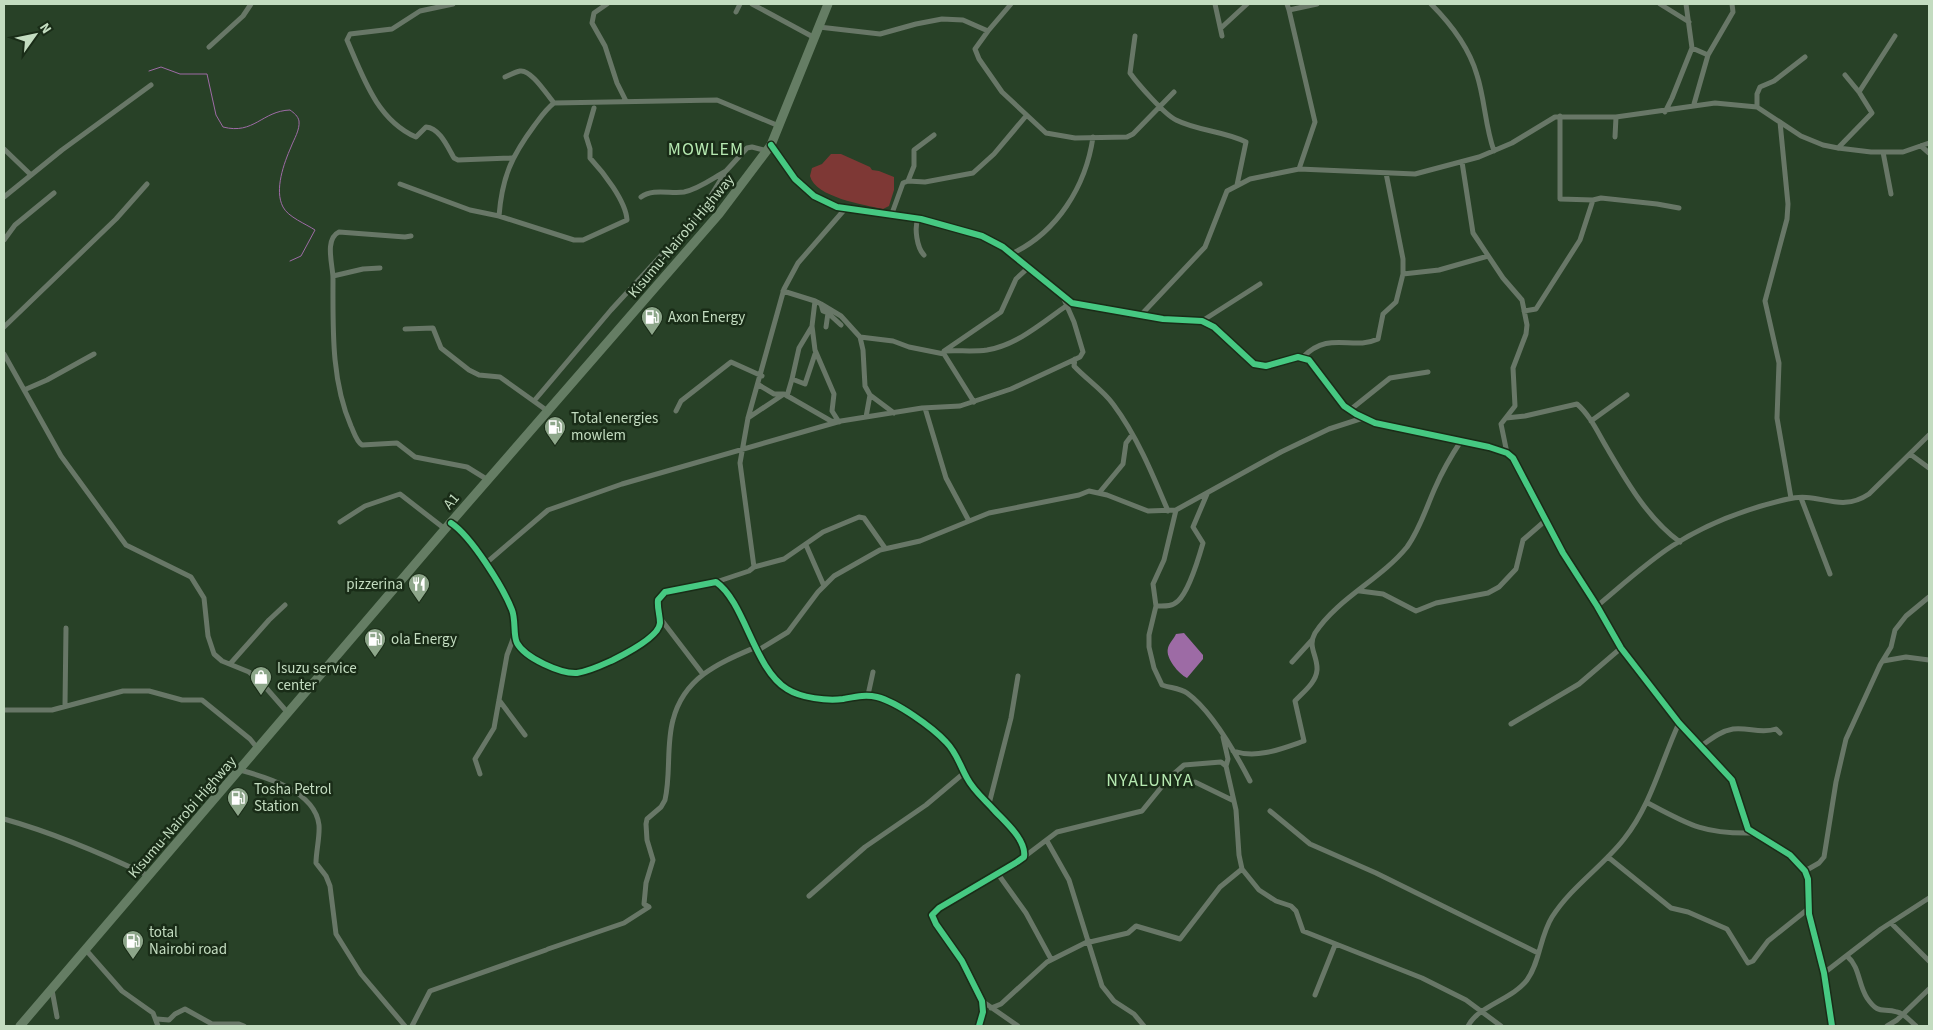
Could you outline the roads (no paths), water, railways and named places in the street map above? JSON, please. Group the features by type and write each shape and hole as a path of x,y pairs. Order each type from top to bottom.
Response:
{"highway":[{"name":"Kisumu-Nairobi Highway","path":"549,412 720,214 769,148 828,4"},
{"name":"A1","path":"364,626 448,526 549,412"},
{"name":"Kisumu-Nairobi Highway","path":"21,1026 364,626"}],"street":[{"path":"209,47 242,16 251,4"},
{"path":"453,4 420,11 392,29 350,34 347,40 377,103 392,122 416,137 426,127 432,128 448,146 454,158 458,160 512,158"},
{"path":"607,4 594,14 592,23 605,46 617,83 626,101"},
{"path":"736,12 740,4"},
{"path":"752,4 815,38"},
{"path":"1011,4 978,43 975,52 1002,92 1046,133 1075,138 1130,136 1174,92"},
{"path":"1215,4 1222,36"},
{"path":"1221,28 1247,4"},
{"path":"1299,169 1316,122 1288,7 1317,4"},
{"path":"1431,4 1450,23 1478,75 1487,132 1494,151"},
{"path":"1660,4 1689,22"},
{"path":"1665,112 1692,48 1686,4"},
{"path":"1694,104 1708,55 1733,12 1732,4"},
{"path":"819,27 880,34 942,19 963,20 988,31"},
{"path":"1135,36 1130,73 1160,107 1175,120 1233,136 1246,142 1237,185"},
{"path":"1859,92 1895,36"},
{"path":"1692,48 1708,55"},
{"path":"1757,107 1757,94 1760,86 1774,81 1805,57"},
{"path":"505,77 524,71 535,78 554,102"},
{"path":"1838,148 1871,115 1872,110 1845,75"},
{"path":"4,197 151,85"},
{"path":"499,216 504,180 512,158 538,120 554,102 717,100 779,126"},
{"path":"1140,316 1205,247 1226,194 1237,185 1250,179 1299,169 1415,174 1462,162 1494,151 1560,116 1616,117 1665,112 1694,104 1734,103 1757,107 1812,141 1838,148 1903,152 1929,143"},
{"path":"400,184 470,210 499,216 579,241 627,220 611,185 602,170 590,158 590,149 586,136 594,108"},
{"path":"908,181 925,182 973,174 994,154 1026,116"},
{"path":"1560,116 1562,161 1559,198 1593,200 1604,198 1679,208"},
{"path":"1615,138 1616,117"},
{"path":"1780,122 1788,204 1787,219 1765,302 1779,364 1778,425 1782,438 1783,462 1791,498"},
{"path":"891,216 901,186 908,181 914,166 914,150 934,135"},
{"path":"1011,254 1034,242 1051,227 1071,200 1084,176 1093,137"},
{"path":"1921,146 1929,153"},
{"path":"534,401 611,310 701,212 726,171 747,148 769,148 795,179 814,196 845,209 918,219 982,236 1003,247 1072,303 1140,316 1202,321 1214,326 1254,364 1266,366 1303,357 1311,349 1324,344 1378,339 1383,314 1396,302 1403,274 1403,259 1386,173"},
{"path":"4,149 31,175"},
{"path":"1883,152 1891,194"},
{"path":"1462,162 1473,233 1522,300 1524,311 1526,334 1513,368 1515,406 1501,424 1507,453 1518,466 1563,554 1597,606 1621,648 1680,723 1732,780 1746,825 1752,833 1790,855 1805,871 1808,879 1808,908 1824,973 1832,1026"},
{"path":"641,197 652,193 682,192 693,189 726,171"},
{"path":"4,327 116,219 147,184"},
{"path":"4,240 15,225 54,193"},
{"path":"1524,311 1536,309 1543,301 1557,274 1580,240 1593,200"},
{"path":"754,567 742,490 742,451 748,418 762,376 783,291 798,263 845,209"},
{"path":"918,219 916,227 918,244 924,255"},
{"path":"411,236 337,233 330,252 333,276 332,313 338,383 343,406 359,444 364,446 397,443 415,457 467,467 488,480"},
{"path":"1403,274 1439,270 1488,256"},
{"path":"944,352 1001,312 1016,279 1029,267"},
{"path":"333,276 362,269 380,268"},
{"path":"1202,321 1260,284"},
{"path":"783,291 822,304 841,316 860,337 863,350 864,386 870,395 894,412"},
{"path":"485,564 548,510 622,484 839,422 894,412 960,406 1011,389 1080,357 1083,348 1063,297"},
{"path":"792,379 805,384 816,357 812,326 815,301"},
{"path":"822,304 823,311 841,325"},
{"path":"860,337 893,341 909,347 944,352 988,350 1034,330 1066,306"},
{"path":"826,327 828,314"},
{"path":"748,418 786,395 792,379 799,348 812,326"},
{"path":"405,329 433,328 441,348 469,370 479,375 500,377 549,412"},
{"path":"815,350 834,394 832,411 839,422"},
{"path":"944,352 974,402"},
{"path":"4,354 67,466 126,544 136,551 182,571 191,577 199,587 206,610 211,648 218,658 249,672 260,681 289,714"},
{"path":"24,390 47,380 94,354"},
{"path":"1303,357 1315,367 1337,399 1363,418 1389,427 1489,447 1507,453"},
{"path":"1075,359 1074,366 1112,402 1132,435 1168,511"},
{"path":"676,411 681,401 731,362 762,376"},
{"path":"1350,410 1390,378 1428,372"},
{"path":"759,385 774,394 786,395 831,420 839,422"},
{"path":"866,417 870,395"},
{"path":"1591,421 1627,395"},
{"path":"1506,418 1525,416 1575,403 1591,421 1626,482 1657,520 1680,542"},
{"path":"925,408 946,478 969,522"},
{"path":"412,1026 430,991 624,923 649,907 644,904 646,883 653,860 647,840 646,824 647,819 661,807 665,800 673,719 682,700 702,673 757,649 788,632 834,576 885,548 920,541 989,514 1079,495 1089,491 1148,511 1176,510 1281,452 1329,428 1363,418"},
{"path":"1099,493 1123,464 1126,444 1132,435"},
{"path":"1597,606 1680,542 1758,507 1791,498 1843,503 1859,501 1870,494 1929,435"},
{"path":"1292,662 1312,640 1328,616 1392,563 1414,536 1448,461 1461,441"},
{"path":"1910,454 1929,468"},
{"path":"340,522 365,506 400,494 448,526 463,531 512,610 516,629 516,641 521,650 542,663 576,673 608,662 642,643 659,628 658,600 665,592 716,582 749,571 754,567 784,560 823,532 858,517 864,518 885,548"},
{"path":"1156,606 1168,606 1179,601 1186,589 1203,543 1193,527 1207,494"},
{"path":"1801,498 1830,574"},
{"path":"1176,510 1164,560 1153,584 1156,606 1149,635 1149,647 1157,678 1162,685 1186,692 1192,697 1233,751 1250,781"},
{"path":"1360,590 1383,594 1416,611 1436,603 1488,593 1507,580 1516,569 1523,540 1546,520"},
{"path":"806,544 824,586"},
{"path":"716,582 727,595 757,649 778,681 786,689 796,693 834,700 868,695 896,704 940,736 956,755 968,781 1023,845 1024,857"},
{"path":"1805,871 1819,863 1824,857 1844,746 1880,665 1888,652 1899,622 1929,597"},
{"path":"230,664 269,620 286,605"},
{"path":"659,617 702,673"},
{"path":"65,706 66,628"},
{"path":"480,774 475,758 494,728 507,655 516,629"},
{"path":"1233,751 1242,754 1262,754 1304,741 1296,701 1314,680 1317,671 1312,640"},
{"path":"1511,724 1579,684 1621,648"},
{"path":"1880,665 1886,660 1896,658 1929,660"},
{"path":"868,695 874,672"},
{"path":"989,804 1011,718 1018,676"},
{"path":"4,710 52,710 135,691 161,694 182,700 197,699 210,705 250,739 258,749"},
{"path":"499,700 525,735"},
{"path":"1468,1026 1474,1017 1526,982 1549,922 1583,880 1623,841 1648,803 1680,723"},
{"path":"1701,746 1718,735 1734,729 1765,732 1776,729 1780,732"},
{"path":"1223,737 1228,759 1226,766 1232,800 1236,810 1239,856 1242,869 1259,890 1276,901 1291,906 1296,911 1303,931 1422,978 1466,1000 1501,1026"},
{"path":"979,1026 983,1012 982,1001 962,961 936,924 932,915 939,908 1024,857 1057,832 1142,811 1168,779 1184,765 1221,762 1226,766"},
{"path":"240,770 270,778 288,787 313,809 319,825 316,863 326,876 330,886 336,934 360,974 404,1026"},
{"path":"809,896 865,847 926,805 964,772"},
{"path":"1195,782 1232,800"},
{"path":"1648,803 1701,829 1717,833 1752,833"},
{"path":"1270,811 1310,844 1376,873 1538,953"},
{"path":"4,819 37,828 95,851 149,876"},
{"path":"1047,841 1069,880 1102,986 1114,1001 1134,1014 1144,1026"},
{"path":"1608,857 1671,908 1691,913 1727,929 1748,963 1754,961 1768,941 1808,908"},
{"path":"990,1008 1000,1004 1051,959 1089,942 1128,932 1136,926 1180,939 1220,887 1242,869"},
{"path":"998,874 1026,913 1051,959"},
{"path":"1824,973 1891,923 1929,898"},
{"path":"1891,923 1929,961"},
{"path":"1316,995 1335,945"},
{"path":"86,950 122,991 147,1007 157,1019 158,1026"},
{"path":"1847,956 1855,964 1867,998 1875,1007 1882,1012 1895,1011 1916,1026"},
{"path":"1887,1026 1902,1015 1929,989"},
{"path":"52,990 57,1017"},
{"path":"982,1001 1018,1026"},
{"path":"157,1019 169,1020 175,1014 185,1009 212,1024 240,1024 244,1026"}],"waterway":[{"path":"149,71 161,67 180,74 207,74 216,115 223,127 243,128 280,111 290,110 297,116 299,128 283,169 279,193 280,200 285,211 315,230 301,256 290,261"}],"place":[{"name":"Axon Energy","path":"652,336"},
{"name":"Total energies mowlem","path":"555,446"},
{"name":"pizzerina","path":"419,603"},
{"name":"ola Energy","path":"375,658"},
{"name":"Isuzu service center","path":"261,696"},
{"name":"Tosha Petrol Station","path":"238,817"},
{"name":"total Nairobi road","path":"133,960"}],"district":[{"name":"MOWLEM","path":"706,149"},
{"name":"NYALUNYA","path":"1150,780"}]}
